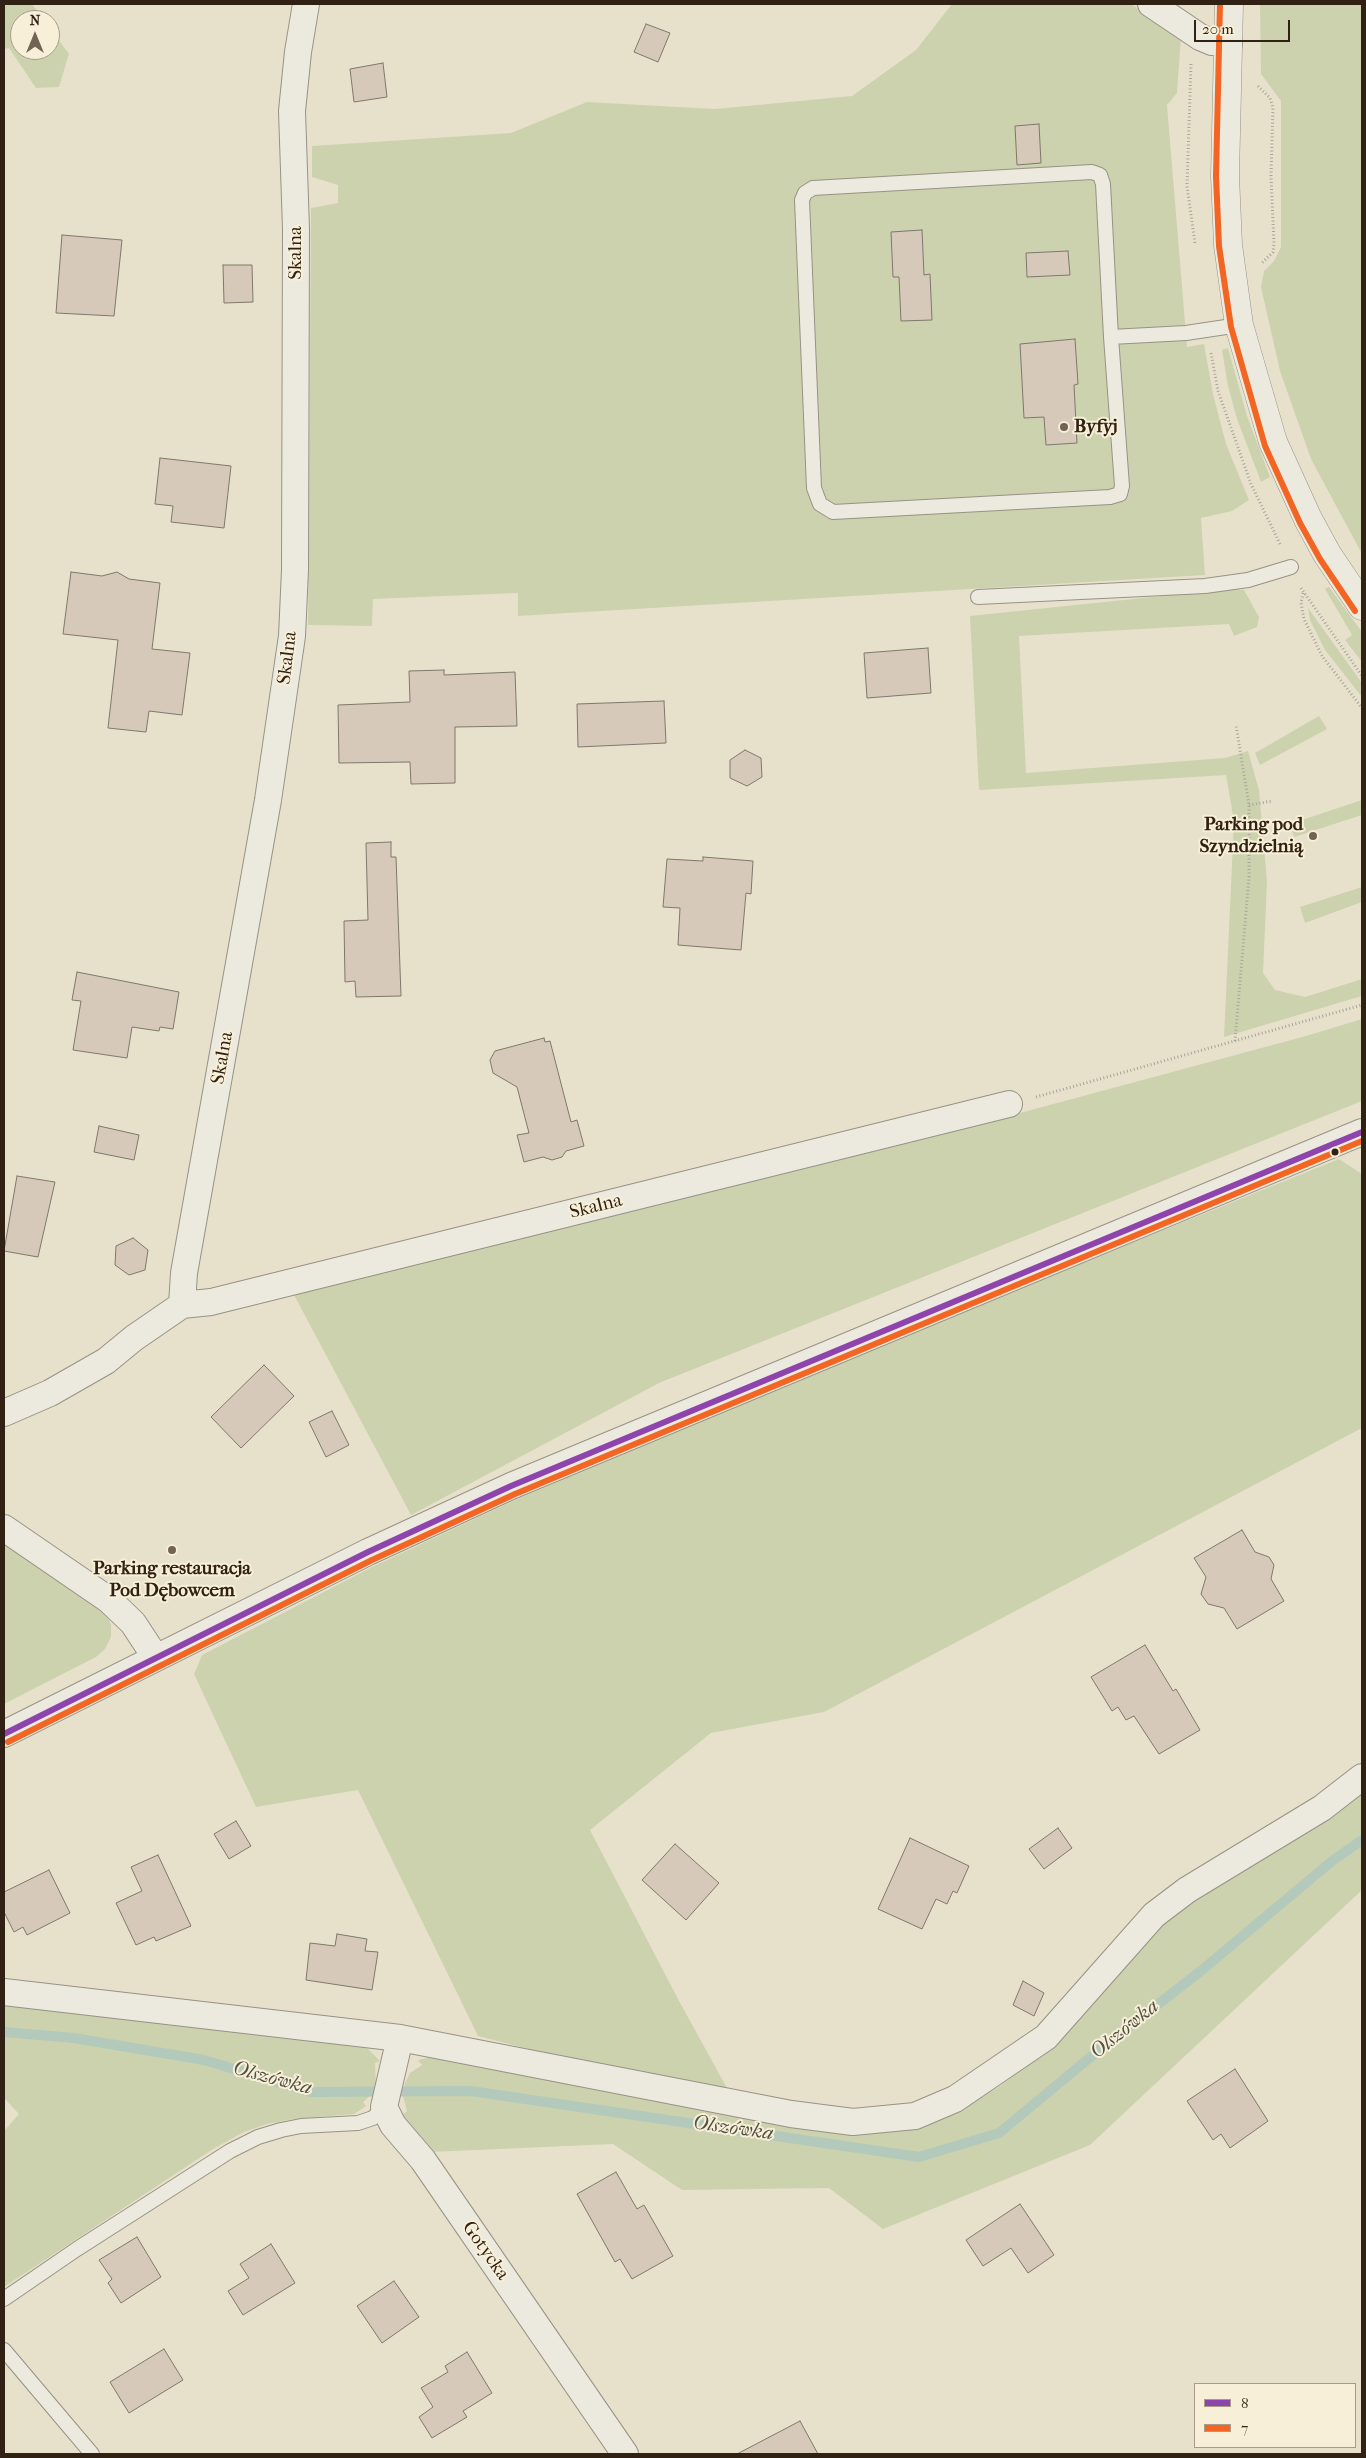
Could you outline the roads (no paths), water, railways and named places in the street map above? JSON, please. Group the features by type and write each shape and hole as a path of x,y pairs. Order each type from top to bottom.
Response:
{"street":[{"name":"Skalna","path":"182,1305 184,1273 268,800 292,636 295,570 296,229 292,111 298,52 306,4"},
{"path":"1150,4 1200,37 1212,42 1229,43"},
{"path":"1229,4 1225,176 1232,284 1240,325 1255,386 1276,450 1327,554 1362,606"},
{"name":"Skalna","path":"4,1413 50,1393 106,1361 134,1338 182,1305 211,1302 1009,1104"},
{"path":"4,1734 368,1552 511,1486 1362,1132"},
{"path":"4,1528 109,1600 133,1622 156,1658"},
{"path":"4,1992 397,2050 791,2114 853,2122 915,2116 955,2099 1046,2037 1154,1914 1187,1890 1322,1808 1362,1777"},
{"path":"384,2107 397,2050"},
{"name":"Gotycka","path":"384,2107 393,2125 423,2160 625,2454"}],"lane":[{"path":"1092,172 1100,175 1103,184 1111,337 1122,486 1120,494 1110,498 833,512 820,504 814,488 802,200 805,193 813,188 1092,172"},
{"path":"1111,337 1186,333 1240,325"},
{"path":"978,598 1205,586 1248,580 1291,567"},
{"path":"4,2299 77,2249 230,2151 258,2137 280,2130 301,2126 358,2122 373,2118 384,2107"},
{"path":"4,2350 92,2454"}],"waterway":[{"name":"Olszówka","path":"4,2032 74,2038 204,2060 311,2092 471,2091 919,2157 999,2133 1093,2055 1202,1970 1332,1861 1362,1840"}],"place":[{"name":"Byfyj","path":"1064,427"},
{"name":"Parking pod Szyndzielnią","path":"1313,836"},
{"name":"Parking restauracja Pod Dębowcem","path":"172,1550"}]}
